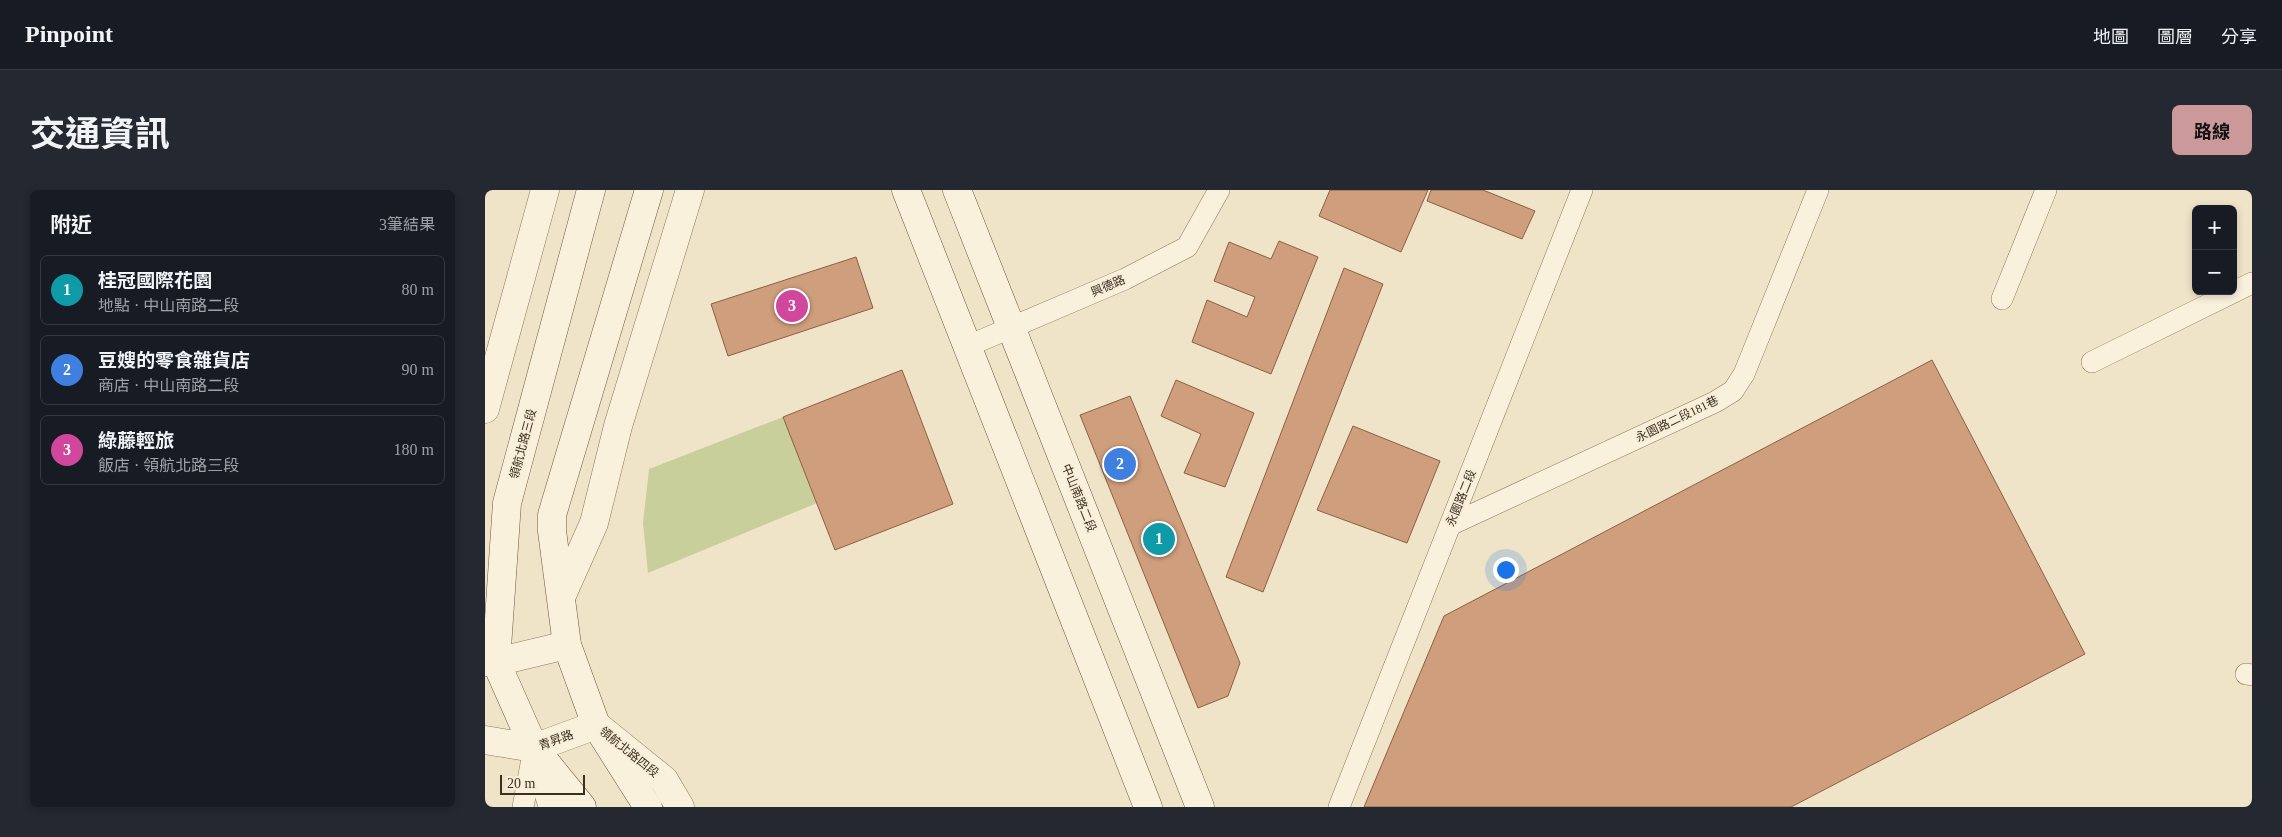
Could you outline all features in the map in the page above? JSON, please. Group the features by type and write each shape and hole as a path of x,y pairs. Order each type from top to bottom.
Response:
{"main road":[{"path":"485,410 545,190"},
{"name":"領航北路三段","path":"490,662 507,503 591,190"},
{"path":"596,725 567,645 562,594 552,531 552,515 649,190"},
{"path":"562,594 594,523 618,426 690,190"},
{"path":"906,190 1148,807"},
{"name":"中山南路二段","path":"961,192 1011,327 1202,804"},
{"path":"485,621 490,662 534,748 553,807"},
{"path":"490,662 567,645"},
{"name":"青昇路","path":"485,740 534,748 596,725"},
{"name":"領航北路四段","path":"596,725 648,807"},
{"name":"領航北路四段","path":"596,725 664,780 680,807"},
{"path":"534,748 582,807"}],"street":[{"name":"興德路","path":"968,346 1125,279 1187,246 1219,190"},
{"name":"永園路二段","path":"1339,807 1582,190"},
{"name":"永園路二段181巷","path":"1450,526 1715,402 1733,391 1744,374 1818,190"},
{"path":"2003,299 2047,190"},
{"path":"2092,362 2252,283"},
{"path":"523,807 534,748"},
{"path":"1325,807 1347,786"}],"green space":[{"path":"783,417 817,503 648,573 643,523 649,469"}],"building":[{"path":"1330,190 1428,190 1401,252 1319,216"},
{"path":"1431,190 1483,190 1535,211 1522,239 1427,201"},
{"path":"1279,241 1318,257 1271,374 1192,342 1207,300 1247,317 1255,297 1214,281 1229,242 1271,259"},
{"path":"856,257 873,308 728,356 711,304"},
{"path":"1344,268 1383,284 1263,592 1226,577"},
{"path":"1932,360 2085,654 1791,807 1364,807 1444,616"},
{"path":"902,370 953,504 835,550 783,417"},
{"path":"1176,380 1254,413 1225,487 1184,473 1201,434 1161,416"},
{"path":"1130,396 1240,663 1228,696 1198,708 1080,415"},
{"path":"1353,426 1440,461 1407,543 1317,510"}],"place":[{"name":"綠藤輕旅","path":"792,306"},
{"name":"豆嫂的零食雜貨店","path":"1120,464"},
{"name":"桂冠國際花園","path":"1159,539"}]}
